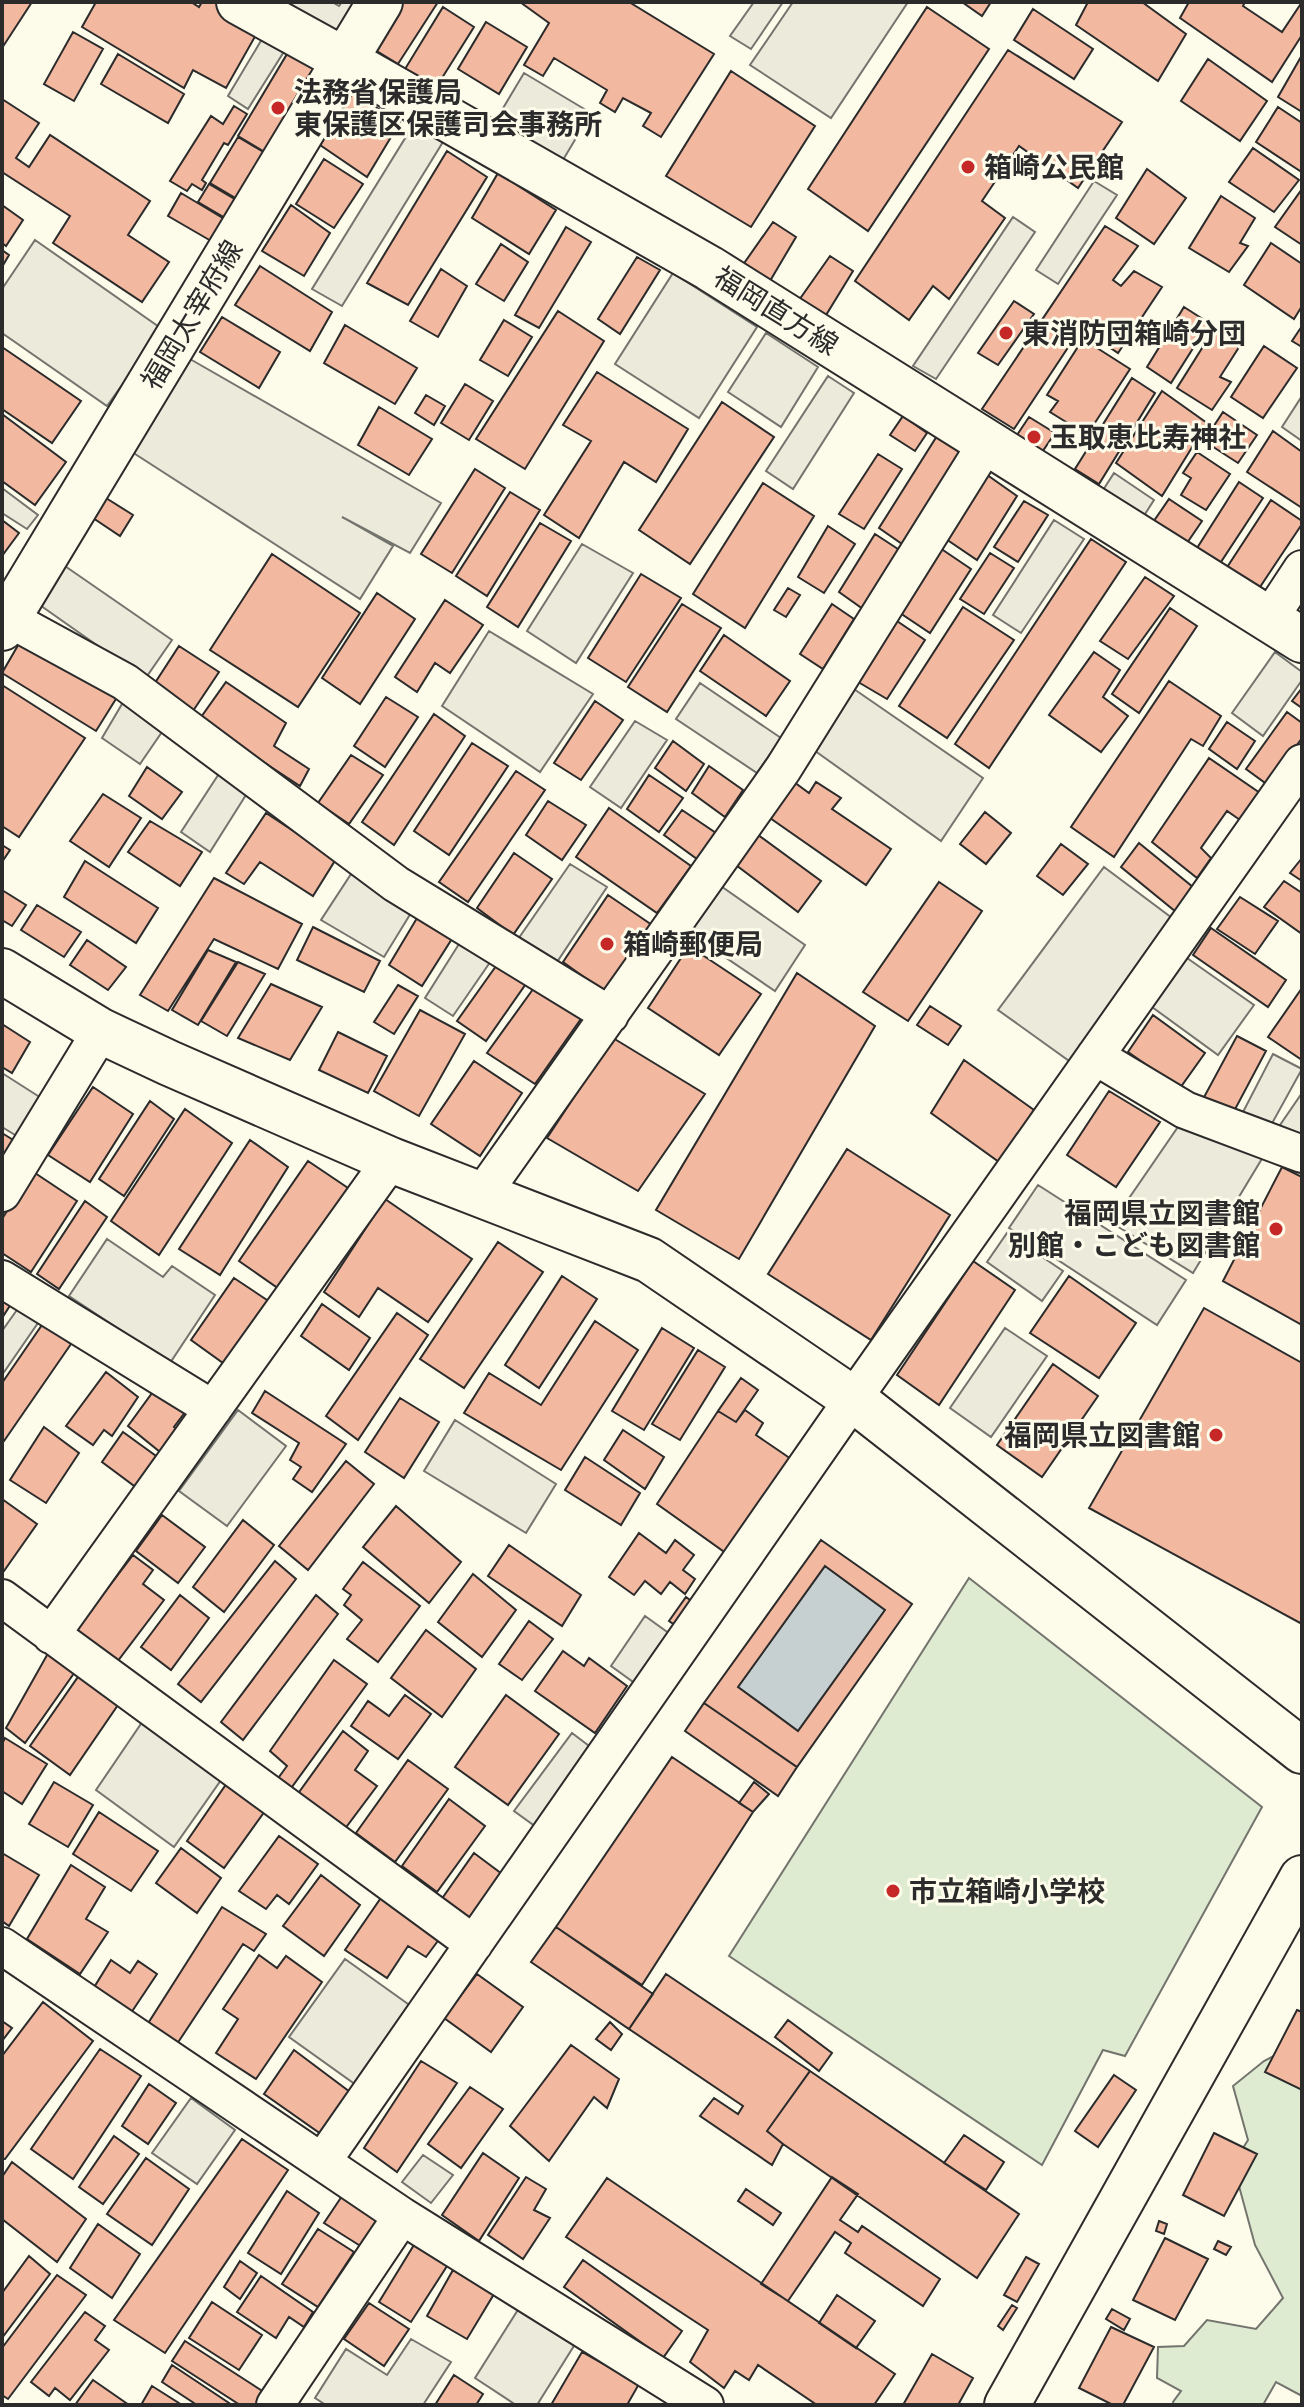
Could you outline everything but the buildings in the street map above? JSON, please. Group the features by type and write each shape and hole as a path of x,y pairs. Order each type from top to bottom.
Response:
{"street":[{"name":"福岡直方線","path":"239,2 709,268 1285,630"},
{"name":"福岡太宰府線","path":"5,623 380,2"},
{"path":"481,1196 783,769 986,444"},
{"path":"1285,630 1302,569"},
{"path":"5,623 125,682 396,884 610,1015"},
{"path":"322,2162 853,1399 1302,763"},
{"path":"2,971 101,1031 391,1160 649,1260 853,1399 1302,1751"},
{"path":"2,1193 101,1031"},
{"path":"1095,1056 1185,1110 1302,1154"},
{"path":"51,1635 391,1160"},
{"path":"2,1279 213,1409"},
{"path":"2,1598 474,1944"},
{"path":"1007,2405 1302,1878"},
{"path":"2,1946 402,2216 681,2399"},
{"path":"275,2405 402,2216"}],"green space":[{"path":"969,1578 1262,1807 1125,2056 1103,2050 1042,2165 729,1956"},
{"path":"1302,2041 1302,2396 1276,2382 1263,2405 1174,2405 1181,2391 1157,2378 1158,2347 1184,2346 1207,2320 1256,2329 1283,2298 1255,2245 1233,2164 1248,2140 1233,2086 1264,2061"}],"shaded area":[{"path":"274,2 332,2 339,6 342,2 370,2 345,44"},
{"path":"754,2 783,2 751,49 730,36"},
{"path":"793,2 908,2 831,118 750,65"},
{"path":"268,29 290,42 248,109 228,96"},
{"path":"524,73 591,113 557,170 490,130"},
{"path":"417,119 446,137 342,306 312,289"},
{"path":"1094,181 1117,195 1058,284 1036,270"},
{"path":"1013,217 1035,232 936,379 913,366"},
{"path":"35,240 162,329 107,406 2,333 2,289"},
{"path":"673,273 757,327 699,418 615,364"},
{"path":"766,333 818,367 781,427 728,392"},
{"path":"190,359 441,503 410,553 342,517 393,546 360,599 132,452"},
{"path":"828,376 854,393 793,489 766,471"},
{"path":"1302,396 1302,441 1282,427"},
{"path":"1114,473 1154,500 1138,525 1098,498"},
{"path":"2,488 38,515 27,529 2,513"},
{"path":"1054,520 1084,539 1021,633 993,615"},
{"path":"582,544 633,573 576,663 527,631"},
{"path":"62,564 172,640 145,679 37,603"},
{"path":"489,631 593,694 540,772 442,706"},
{"path":"1275,652 1302,672 1302,680 1263,736 1232,713"},
{"path":"700,683 781,738 757,773 676,719"},
{"path":"851,687 983,778 941,841 811,748"},
{"path":"125,699 166,726 140,764 102,738"},
{"path":"635,721 667,740 621,808 590,787"},
{"path":"224,766 251,787 210,852 181,832"},
{"path":"570,864 607,887 551,971 514,945"},
{"path":"1104,867 1176,921 1072,1063 998,1010"},
{"path":"355,868 414,908 384,957 321,920"},
{"path":"718,884 805,945 775,991 685,930"},
{"path":"464,936 495,955 453,1016 425,998"},
{"path":"1187,958 1254,1005 1218,1055 1152,1007"},
{"path":"1273,1054 1302,1069 1270,1127 1242,1114"},
{"path":"2,1073 49,1103 25,1141 2,1127"},
{"path":"1302,1093 1302,1136 1278,1128"},
{"path":"1180,1124 1266,1152 1193,1273 1112,1223"},
{"path":"1038,1185 1186,1280 1157,1325 1009,1228"},
{"path":"1007,1233 1063,1271 1042,1301 987,1262"},
{"path":"107,1239 163,1277 172,1266 215,1295 170,1363 69,1296"},
{"path":"19,1307 40,1320 2,1375 2,1331"},
{"path":"1005,1328 1047,1356 991,1437 950,1408"},
{"path":"238,1410 286,1446 227,1526 179,1491"},
{"path":"455,1420 556,1484 526,1533 424,1471"},
{"path":"825,1566 885,1610 798,1731 738,1687"},
{"path":"645,1616 670,1634 636,1684 611,1666"},
{"path":"147,1715 226,1773 174,1847 96,1790"},
{"path":"572,1733 597,1752 539,1829 514,1811"},
{"path":"345,1959 415,2009 359,2087 289,2037"},
{"path":"191,2098 235,2130 197,2184 152,2153"},
{"path":"423,2155 453,2175 431,2203 402,2182"},
{"path":"521,2305 577,2341 537,2405 516,2405 475,2378"},
{"path":"411,2339 451,2362 423,2405 326,2405 315,2398 346,2349 387,2375"}],"place":[{"name":"法務省保護局 東保護区保護司会事務所","path":"278,108"},
{"name":"箱崎公民館","path":"968,167"},
{"name":"東消防団箱崎分団","path":"1006,333"},
{"name":"玉取恵比寿神社","path":"1034,437"},
{"name":"箱崎郵便局","path":"607,944"},
{"name":"福岡県立図書館 別館・こども図書館","path":"1276,1229"},
{"name":"福岡県立図書館","path":"1216,1435"},
{"name":"市立箱崎小学校","path":"893,1891"}]}
